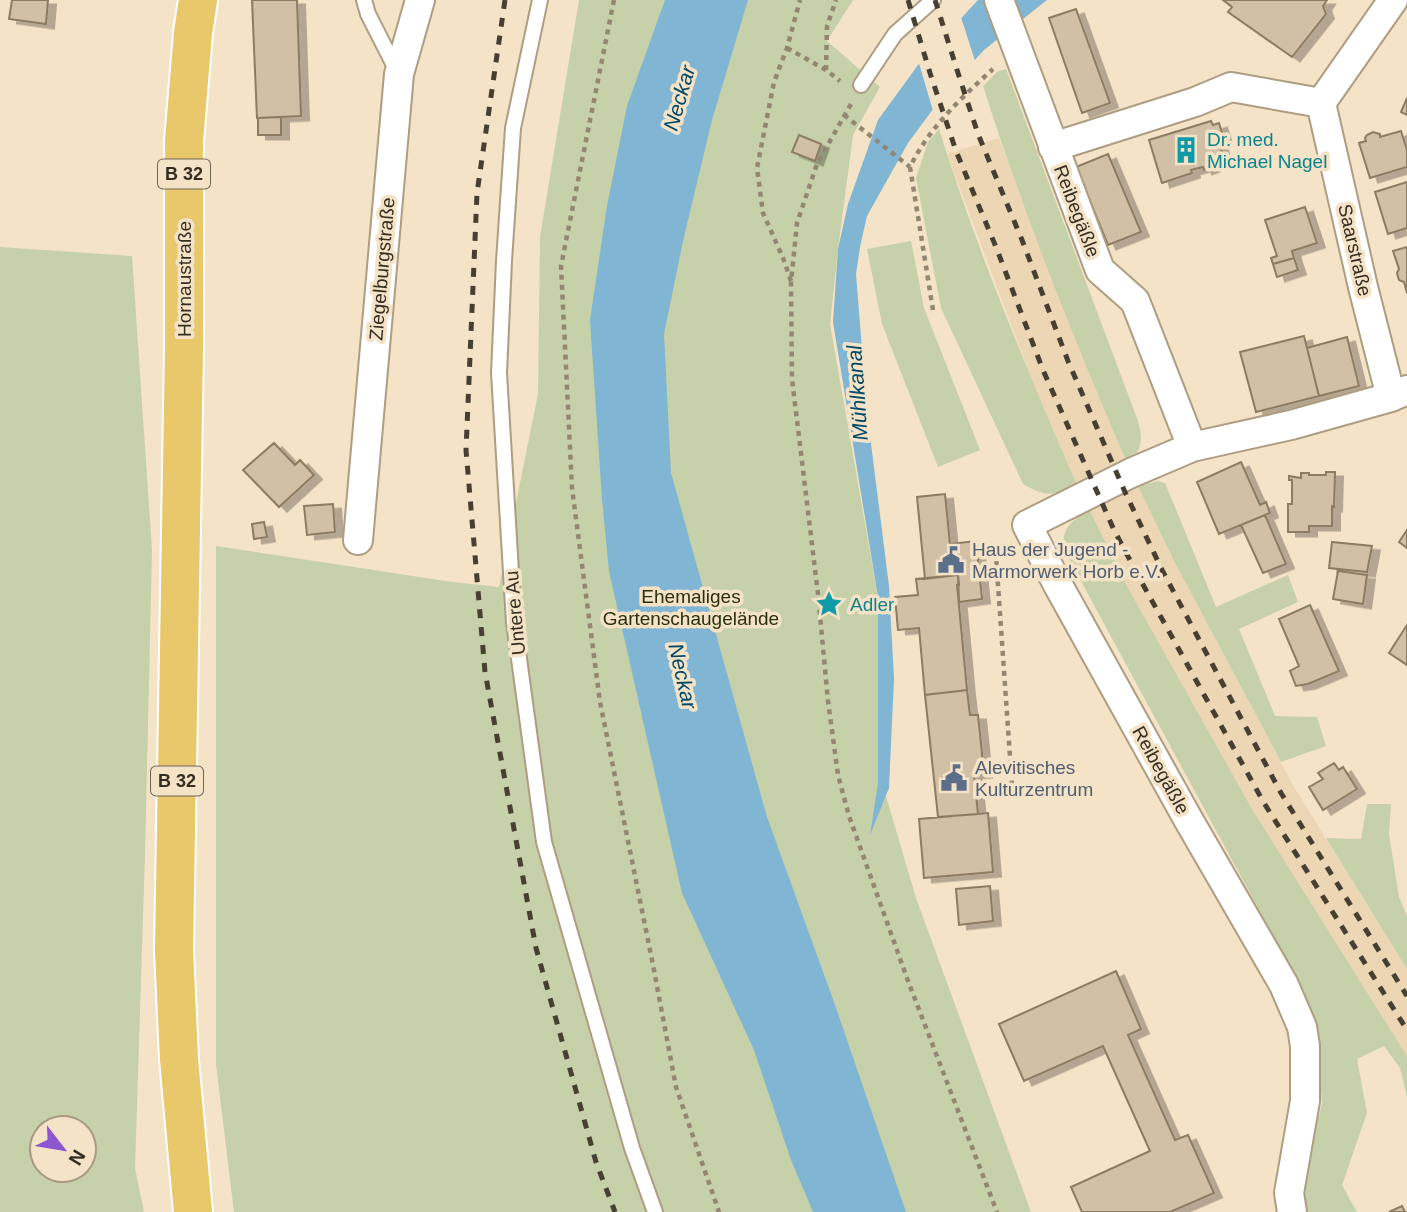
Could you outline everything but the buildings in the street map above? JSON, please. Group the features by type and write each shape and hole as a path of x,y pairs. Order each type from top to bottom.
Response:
{"main road":[{"name":"Hornaustraße","path":"193,1212 179,1059 174,950 184,349 184,141 198,0"}],"street":[{"name":"Ziegelburgstraße","path":"358,540 399,75 420,0"},
{"name":"Reibegäßle","path":"999,0 1100,270 1135,301 1192,447"},
{"path":"1053,147 1231,88 1321,103 1393,0"},
{"name":"Saarstraße","path":"1321,103 1363,287 1399,393"},
{"path":"1027,525 1131,473 1192,447 1291,425 1399,393"},
{"name":"Reibegäßle","path":"1027,525 1188,819 1284,985 1303,1027 1305,1101 1290,1203"}],"lane":[{"path":"364,0 368,14 399,75"},
{"name":"Untere Au","path":"540,0 513,128 499,373 514,622 544,842 632,1148 655,1212"},
{"path":"859,90 895,34 933,0"}],"path":[{"path":"614,0 561,266 572,488 600,702 676,1087 719,1212"},
{"path":"791,283 763,213 757,168 774,82 787,48 800,0"},
{"path":"826,70 827,26 836,0"},
{"path":"907,165 934,128 1017,45"},
{"path":"787,48 859,90 817,164 797,223 791,283 793,379 838,775 849,816 908,981 997,1212"},
{"path":"844,115 907,165 933,310"},
{"path":"1013,800 996,556 1027,525"}],"shaded area":[{"path":"999,138 1035,236 1128,465 1175,563 1294,787 1407,969 1407,1056 1252,809 1128,588 1078,487 1030,375 947,154"}],"green space":[{"name":"Ehemaliges Gartenschaugelände","path":"579,0 853,0 827,41 880,87 853,135 830,324 878,597 878,769 916,898 1031,1212 234,1212 216,1064 216,546 499,587 538,394 540,237"},
{"path":"1006,69 1138,421 1140,445 1128,465 1051,277 983,86 998,71"},
{"path":"939,129 1004,310 1078,487 1050,494 1023,484 941,308 916,178 928,142"},
{"path":"911,241 924,308 980,450 938,467 882,324 867,249"},
{"path":"0,247 132,256 152,550 135,1168 144,1212 0,1212"},
{"path":"1158,481 1165,483 1216,607 1288,575 1298,602 1239,629 1275,716 1317,717 1326,746 1281,762 1175,563 1138,486"},
{"path":"1089,509 1128,588 1252,809 1407,1056 1407,1097 1400,1068 1384,1046 1357,1059 1367,1113 1342,1185 1357,1212 1307,1212 1305,1190 1310,1150 1322,1104 1314,1023 1297,980 1063,548 1067,529"},
{"path":"1367,804 1391,804 1389,834 1399,897 1407,916 1407,969 1326,838 1361,839"}],"water":[{"name":"Neckar","path":"665,0 748,0 712,120 664,334 671,473 767,817 906,1212 813,1212 791,1160 754,1050 682,893 609,571 590,320 607,206 627,106"},
{"name":"Mühlkanal","path":"978,0 1047,0 984,50 945,93 908,143 867,216 856,274 867,412 889,586 894,679 889,788 870,835 878,783 878,597 833,322 838,249 848,204 878,120 918,65"}],"pier":[{"path":"960,14 976,64 947,95 934,114 918,60"}],"railway":[{"path":"505,0 477,193 466,450 485,672 536,948 596,1162 615,1212"},
{"path":"908,0 956,151 1043,370 1114,530 1264,803 1407,1030"},
{"path":"935,0 978,134 1068,361 1125,492 1162,570 1281,793 1407,996"}],"place":[{"name":"Dr. med. Michael Nagel","path":"1186,150"},
{"name":"Haus der Jugend - Marmorwerk Horb e.V.","path":"951,560"},
{"name":"Adler","path":"829,604"},
{"name":"Alevitisches Kulturzentrum","path":"954,778"}]}
